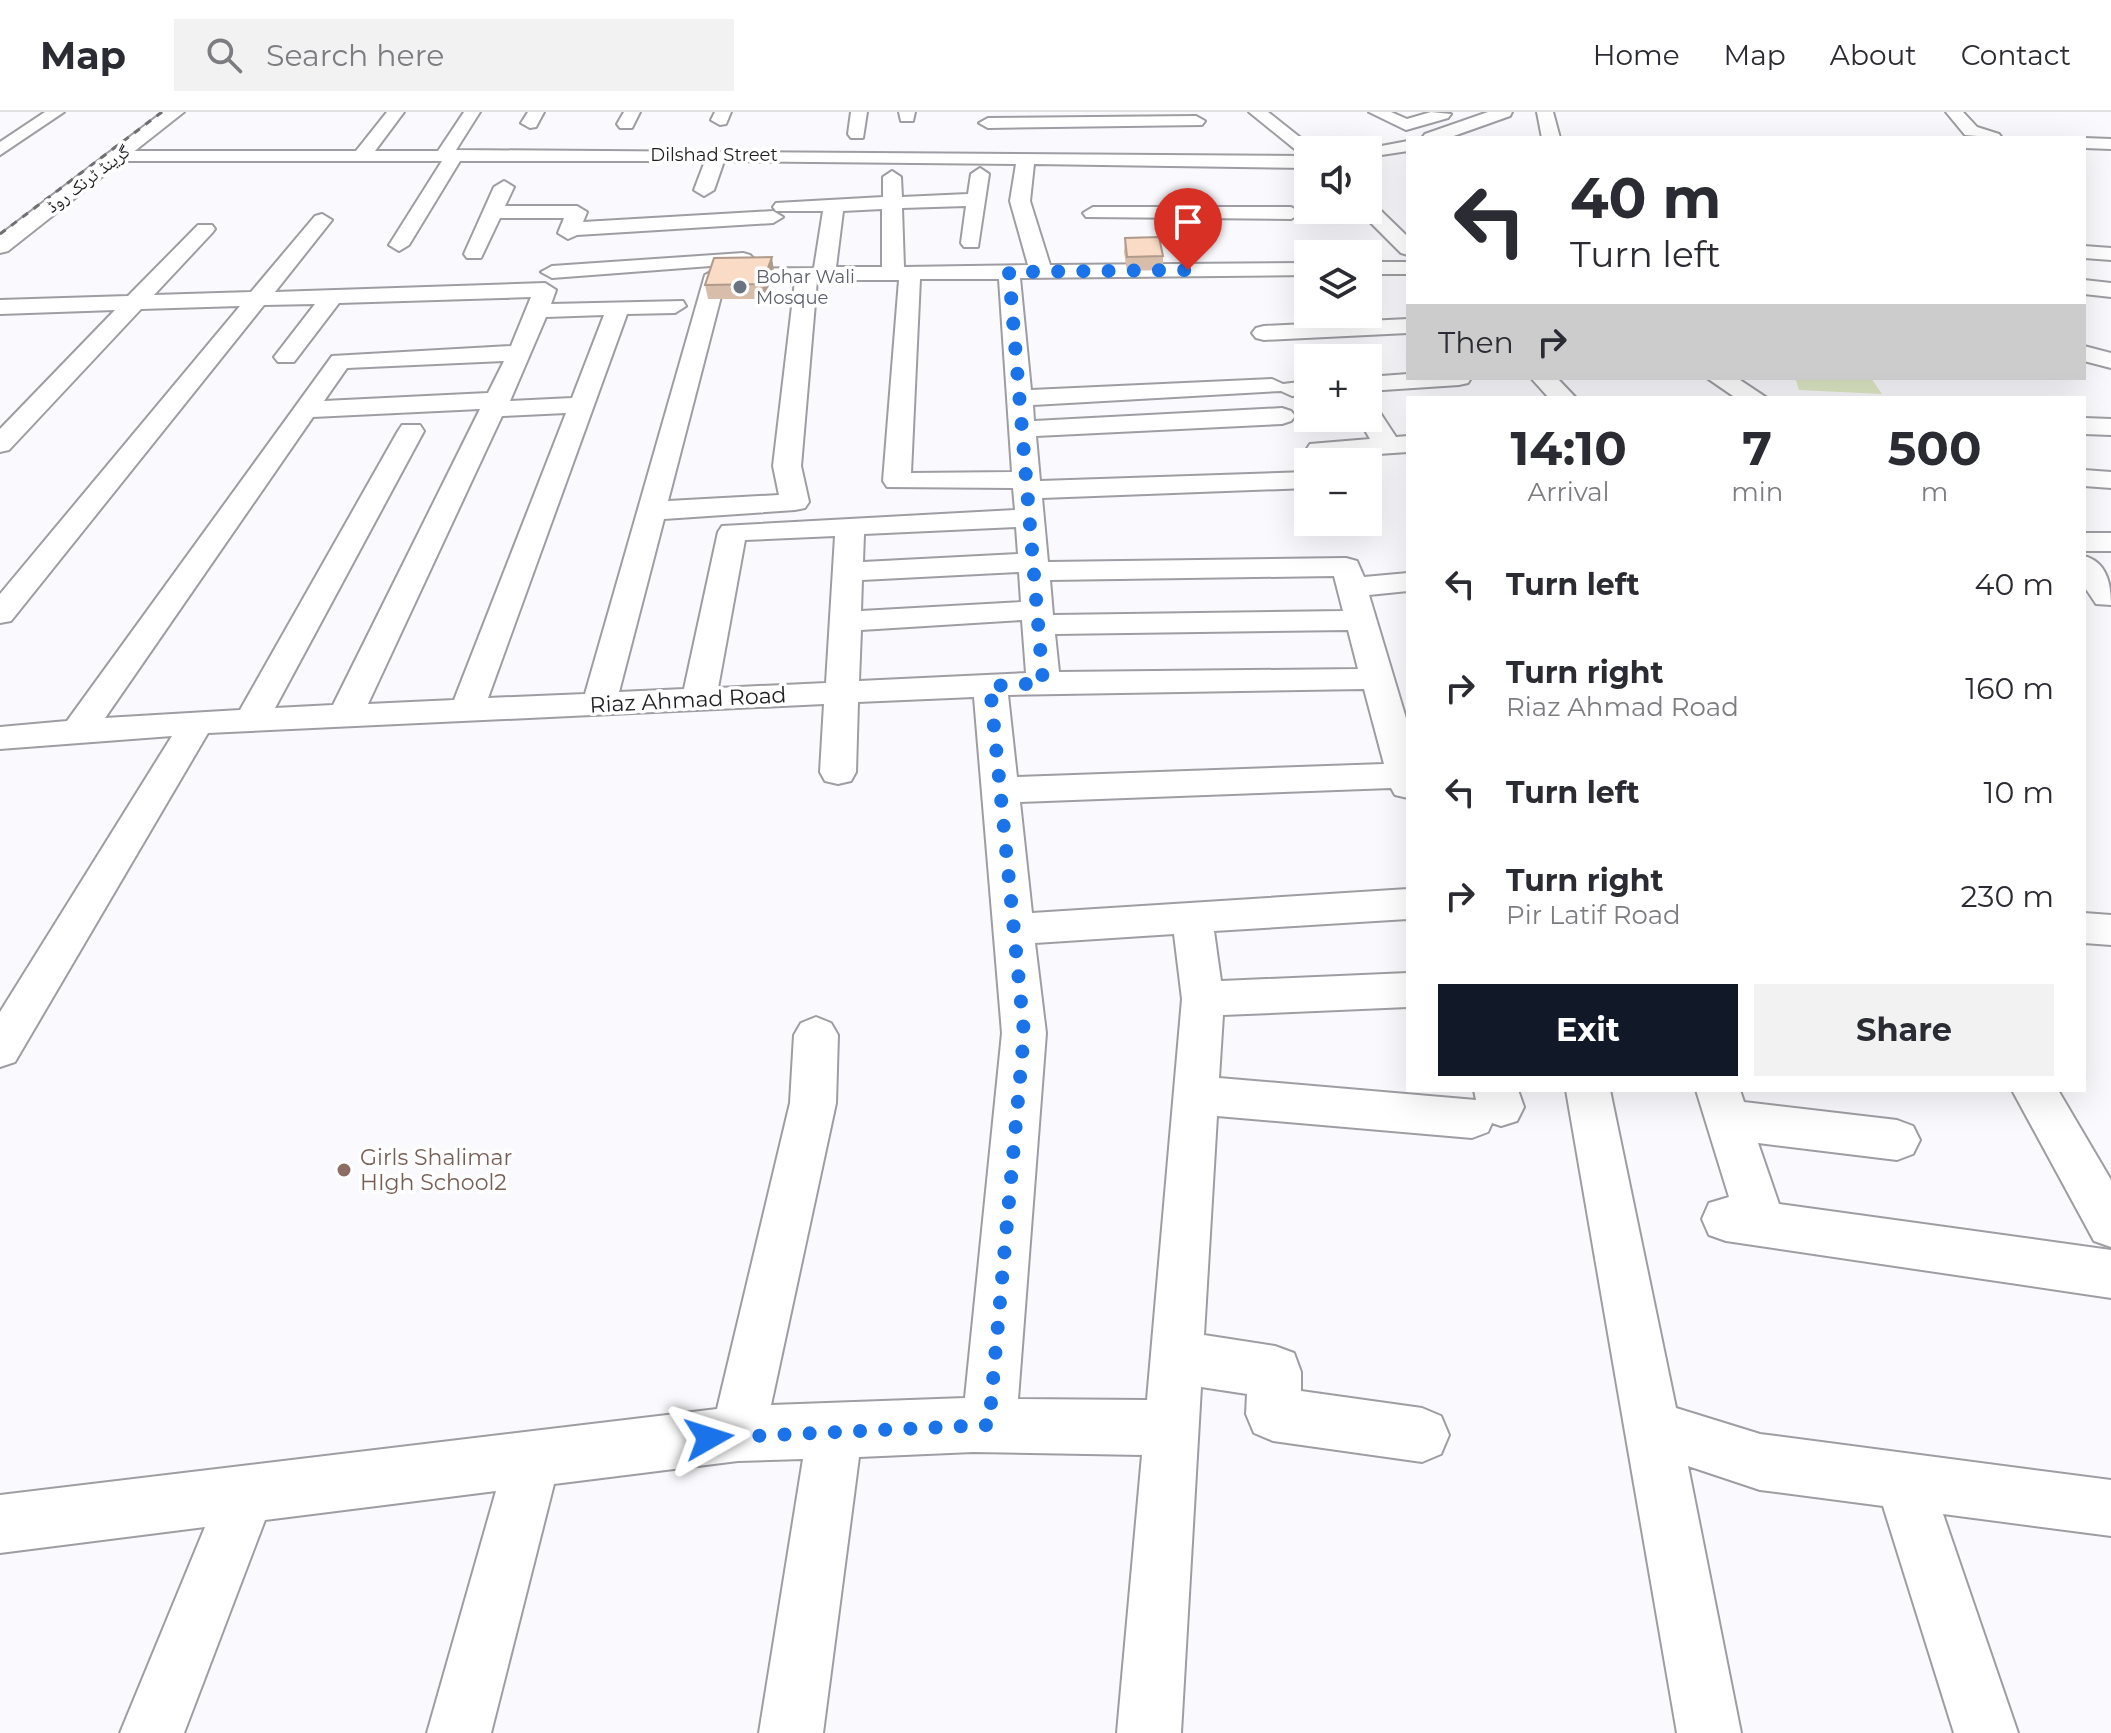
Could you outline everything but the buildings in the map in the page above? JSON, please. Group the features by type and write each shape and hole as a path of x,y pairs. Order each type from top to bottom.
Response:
{"main road":[{"name":"گرینڈ ٹرنک روڈ","path":"0,246 175,112"}],"street":[{"path":"0,150 56,112"},
{"path":"363,154 396,112"},
{"path":"399,245 472,112"},
{"path":"857,134 859,112"},
{"path":"1257,112 1294,140"},
{"path":"1377,112 1406,125 1442,114"},
{"path":"1437,136 1504,112"},
{"path":"1545,112 1551,136"},
{"path":"1954,112 1971,131 1987,136"},
{"path":"988,123 1194,116 1211,161 1227,189 1104,194 1101,213 1254,220 1291,213"},
{"path":"2086,143 2111,144"},
{"path":"1382,150 1406,146"},
{"path":"474,254 519,155"},
{"path":"528,212 574,155"},
{"path":"704,190 717,155"},
{"name":"Dilshad Street","path":"119,156 717,155 892,157 941,165 983,158 1294,162"},
{"path":"766,244 794,156"},
{"path":"892,157 892,229 902,272 897,481 1028,499 1277,508"},
{"path":"971,243 974,200 983,158"},
{"path":"1026,159 1020,201 1041,272"},
{"path":"1382,162 1406,162"},
{"path":"1276,192 1305,234"},
{"path":"570,229 778,212 892,196 934,201 974,200"},
{"path":"892,229 922,228 934,201"},
{"path":"652,511 795,502 787,466 815,273 834,205"},
{"path":"345,716 520,353 577,212 493,212"},
{"path":"0,614 322,220"},
{"path":"1382,223 1406,247"},
{"path":"0,444 205,229"},
{"path":"2086,252 2111,254"},
{"path":"0,307 544,291 763,258 759,274"},
{"path":"599,704 716,275 1041,272 1264,262 1294,267"},
{"path":"1382,268 1406,268"},
{"path":"1009,272 1043,683"},
{"path":"2086,287 2111,290"},
{"path":"544,291 618,308 675,306"},
{"path":"394,358 430,294"},
{"path":"286,357 332,297"},
{"path":"2086,302 2111,304"},
{"path":"467,710 618,308"},
{"path":"1264,333 1406,326"},
{"path":"77,733 340,361 520,353"},
{"path":"2086,354 2111,361"},
{"path":"1018,385 1047,370"},
{"path":"1382,383 1429,380"},
{"path":"1545,380 1561,396"},
{"path":"1722,380 1750,396"},
{"path":"1018,385 1291,388"},
{"path":"305,410 495,404 582,405"},
{"path":"1022,429 1282,416"},
{"path":"2086,426 2111,427"},
{"path":"1382,428 1401,449"},
{"path":"251,721 411,431"},
{"path":"2086,478 2111,480"},
{"path":"699,700 732,532 850,526 1028,499 1294,481"},
{"path":"838,772 850,526"},
{"path":"2086,542 2111,542"},
{"path":"847,572 1033,566 1346,567 1406,781 1002,790"},
{"path":"2086,569 2101,597"},
{"path":"1352,587 1406,582"},
{"path":"844,622 1038,617 1360,620"},
{"name":"Riaz Ahmad Road","path":"0,738 197,723 1043,683 1377,679"},
{"path":"989,1425 1024,1033 990,686"},
{"path":"0,1049 197,723"},
{"path":"1014,929 1406,904"},
{"path":"1149,1733 1203,999 1192,918"},
{"path":"2086,928 2111,930"},
{"path":"1203,999 1406,990"},
{"path":"738,1434 813,1103 816,1035"},
{"path":"1588,1092 1709,1733"},
{"path":"2035,1092 2111,1225"},
{"path":"1196,1095 1490,1105"},
{"path":"1897,1140 1723,1105 1743,1221 2111,1274"},
{"path":"1175,1357 1275,1372 1273,1414 1422,1435"},
{"path":"0,1524 738,1434 989,1425 1170,1428"},
{"path":"1653,1428 1760,1462 2111,1508"},
{"path":"791,1733 835,1431"},
{"path":"459,1733 532,1460"},
{"path":"1903,1480 1986,1733"},
{"path":"152,1733 247,1494"}],"green space":[{"path":"1796,380 1872,380 1882,394 1799,390"}],"railway":[{"path":"0,234 162,112"}],"place":[{"name":"Bohar Wali Mosque","path":"740,287"},
{"name":"Girls Shalimar HIgh School2","path":"344,1170"}],"route":[{"path":"709,1438 738,1434 989,1425 1024,1033 990,686 1043,683 1009,272 1188,270"}]}
